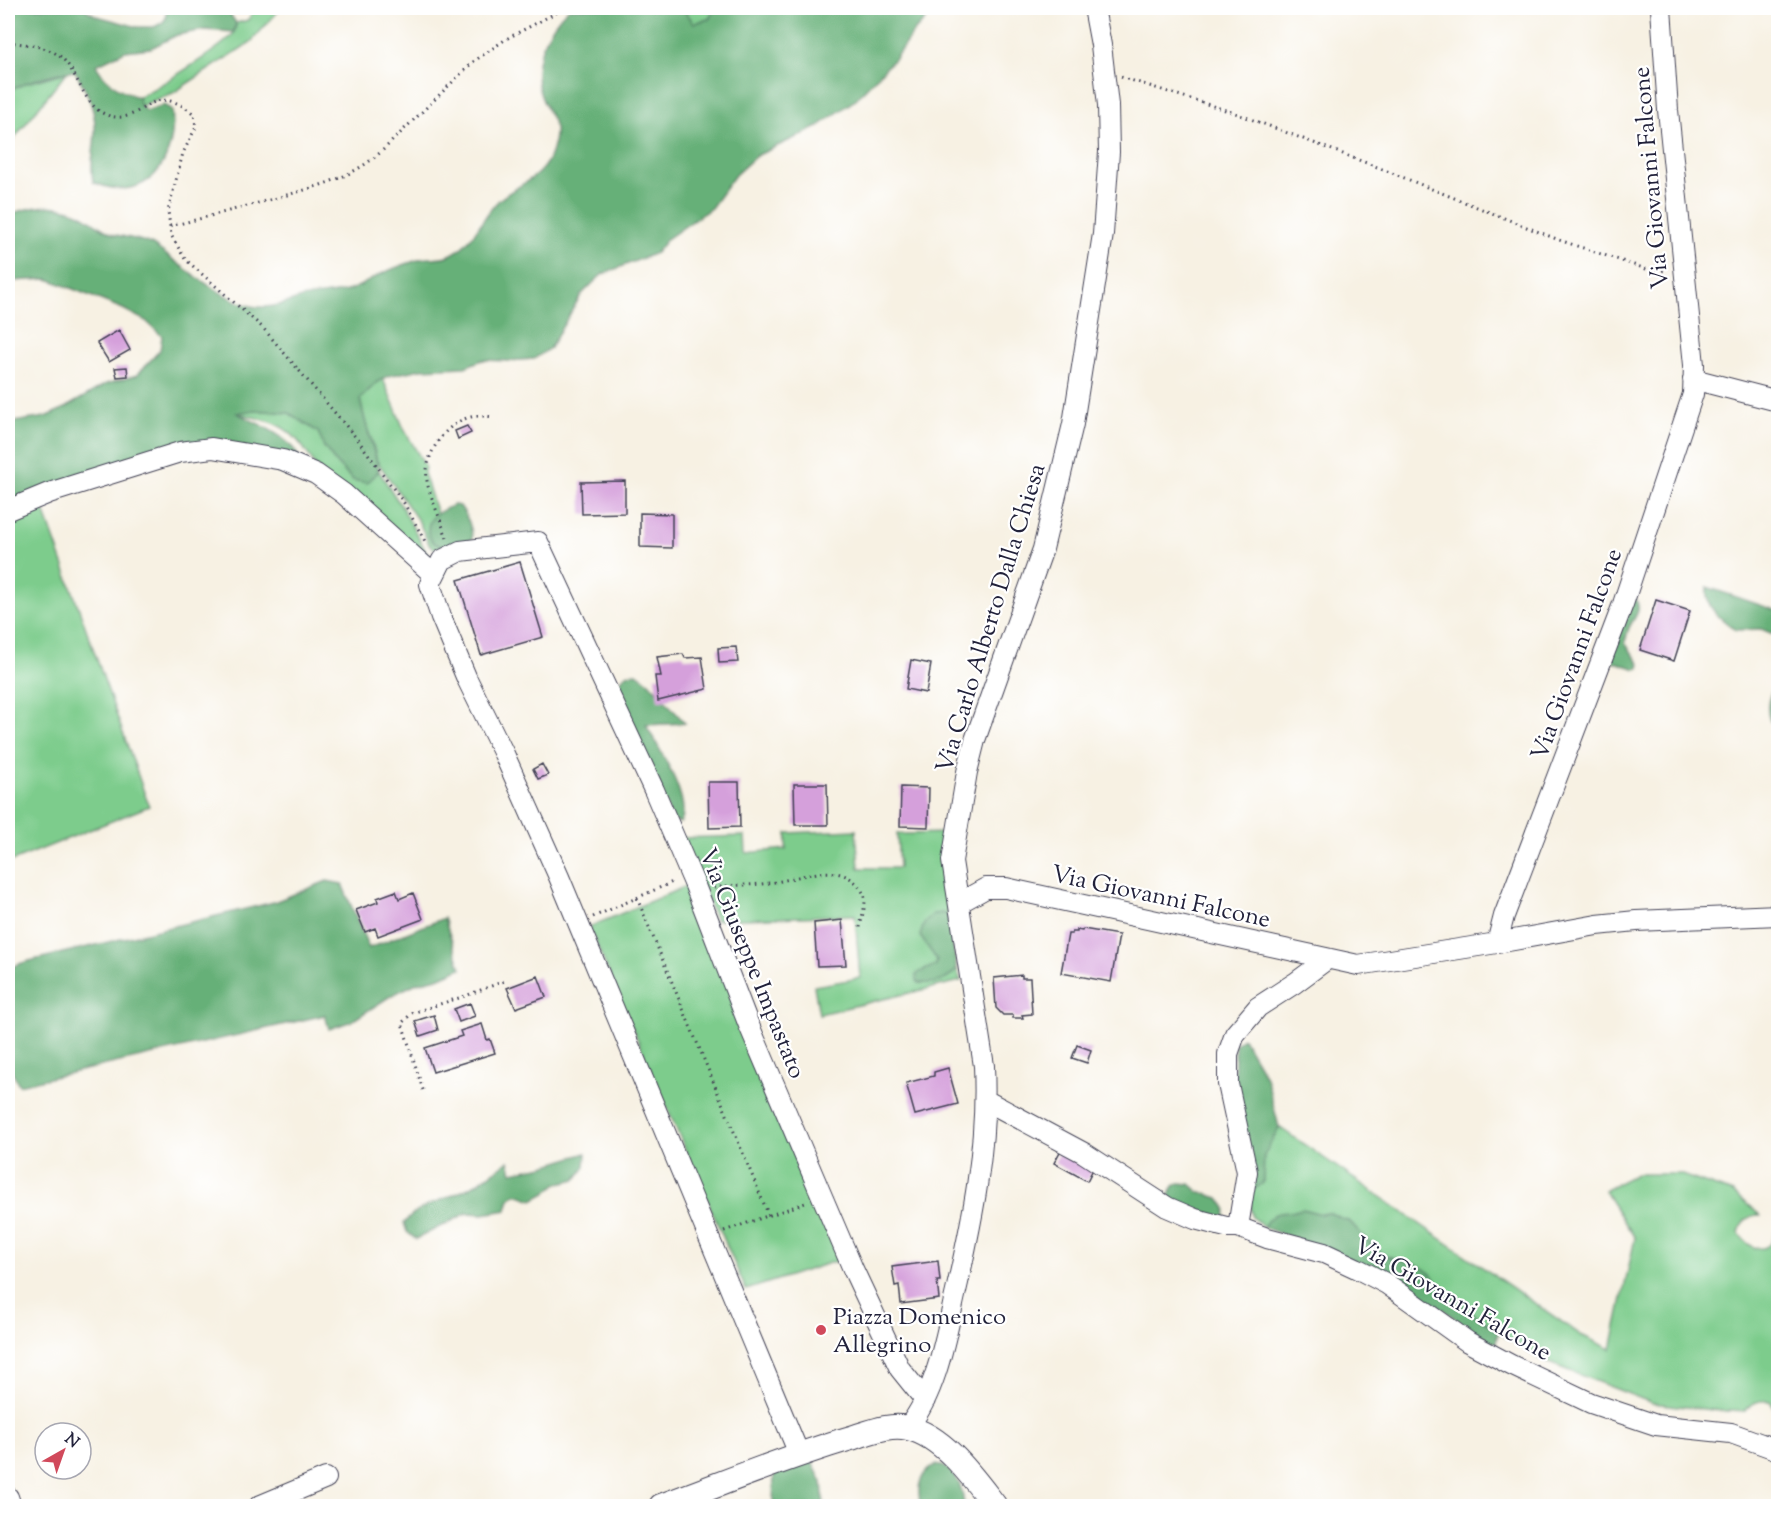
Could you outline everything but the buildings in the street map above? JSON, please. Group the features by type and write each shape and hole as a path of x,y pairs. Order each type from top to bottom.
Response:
{"street":[{"name":"Via Carlo Alberto Dalla Chiesa","path":"908,1427 926,1400 946,1337 980,1175 985,1100 984,1066 952,861 975,740 1042,549 1072,424 1103,234 1109,153 1104,74 1094,8"},
{"name":"Via Giovanni Falcone","path":"1497,943 1504,916 1623,604 1693,394 1661,8"},
{"path":"1693,379 1779,401"},
{"path":"8,510 49,493 180,452 212,448 283,460 316,474 441,565 430,584 445,627 579,924 799,1454"},
{"name":"Via Giuseppe Impastato","path":"441,565 460,550 538,542 654,790 821,1197 900,1369 926,1400"},
{"name":"Via Giovanni Falcone","path":"959,903 986,888 1006,888 1145,920 1270,945 1326,960 1358,965 1597,925 1636,921 1779,915"},
{"path":"985,1100 1084,1153 1167,1207 1195,1220 1226,1227 1238,1227 1247,1172 1228,1084 1228,1054 1235,1034 1258,1007 1326,960"},
{"name":"Via Giovanni Falcone","path":"1238,1227 1267,1238 1324,1253 1356,1268 1387,1284 1468,1342 1510,1365 1592,1403 1656,1425 1731,1433 1779,1450"},
{"path":"662,1506 799,1454 884,1429 908,1427 934,1441 954,1456 995,1506"},
{"path":"259,1506 326,1478"},
{"path":"8,1497 11,1506"}],"path":[{"path":"170,226 323,185 349,175 370,162 473,62 506,39 565,8"},
{"path":"8,42 54,52 72,69 84,93 96,107 109,116 124,116 162,99 180,103 194,114 196,127 183,153 168,211 171,234 185,259 263,328 358,440 404,503 441,565"},
{"path":"1104,74 1116,75 1235,113 1559,240 1655,272 1684,266"},
{"path":"441,565 428,485 429,462 438,440 462,420 475,416 495,417"},
{"path":"579,924 637,898 694,883 721,887 768,884 824,872 841,874 853,880 862,889 865,900 860,927"},
{"path":"637,898 769,1216"},
{"path":"423,1090 402,1023 411,1013 507,980"},
{"path":"709,1236 821,1197"}],"green space":[{"path":"8,8 83,8 97,16 138,27 154,27 166,18 166,8 226,8 236,23 234,32 204,30 177,35 151,48 125,51 96,65 114,85 138,97 140,105 146,111 164,105 172,110 173,128 170,146 155,174 143,183 129,188 112,188 93,182 95,132 93,111 75,71 41,78 8,91"},
{"path":"255,8 281,8 251,42 173,93 140,106 138,97 219,47 234,32 236,23 248,20"},
{"path":"569,8 682,8 694,23 709,19 715,8 934,8 895,58 855,100 816,128 756,156 735,175 711,208 667,239 656,253 603,274 581,295 550,348 534,359 482,360 465,367 421,369 388,376 377,382 360,399 379,470 367,483 353,480 324,447 318,432 289,413 254,410 237,413 283,439 297,454 301,463 225,445 8,506 8,423 45,417 106,384 137,375 160,350 162,336 146,321 123,309 48,279 8,283 8,215 25,209 51,206 78,213 113,234 152,244 218,291 232,299 257,307 274,306 307,297 344,292 411,262 448,256 467,243 499,200 536,175 547,162 554,142 555,127 540,93 537,70 542,47 554,26"},
{"path":"682,8 715,8 709,19 694,23"},
{"path":"67,72 8,146 8,91 23,84"},
{"path":"383,379 404,429 425,466 424,473 437,514 431,520 438,545 446,547 434,548 429,544 419,522 377,461 360,399"},
{"path":"254,410 289,413 319,432 324,447 353,480 367,483 379,471 429,557 422,559 316,468 293,435 275,424 236,413"},
{"path":"40,499 149,806 10,862 8,856 8,515"},
{"path":"454,505 460,506 467,518 472,531 472,540 450,546 438,545 429,535 430,521 438,513"},
{"path":"1707,587 1778,611 1778,636 1761,629 1736,630 1719,617 1711,607"},
{"path":"1634,597 1638,610 1625,643 1640,664 1636,669 1609,660"},
{"path":"637,673 649,682 685,723 646,725 678,788 683,814 680,823 673,821 617,697 618,684 626,674"},
{"path":"1778,681 1778,725 1770,721 1768,705 1772,690"},
{"path":"856,830 859,868 899,868 897,834 951,833 949,926 951,945 961,981 819,1014 814,986 860,978 855,915 716,920 680,838 745,836 746,853 786,849 787,833"},
{"path":"327,881 342,884 369,948 444,918 461,968 438,978 417,983 392,995 352,1021 329,1029 325,1015 19,1085 8,1063 8,968 274,902"},
{"path":"689,885 845,1258 746,1290 589,927"},
{"path":"942,913 948,915 957,969 940,982 918,983 916,975 936,965 937,960 920,936 921,931 930,917"},
{"path":"1243,1038 1266,1077 1279,1127 1264,1156 1263,1183 1256,1188 1248,1185 1234,1096 1235,1044"},
{"path":"1279,1127 1581,1335 1611,1349 1635,1238 1604,1190 1636,1174 1679,1174 1733,1193 1760,1215 1749,1218 1740,1229 1739,1233 1748,1244 1764,1248 1769,1245 1775,1232 1778,1233 1778,1422 1774,1420 1776,1412 1770,1401 1756,1402 1745,1411 1721,1411 1652,1403 1544,1361 1469,1312 1418,1265 1384,1255 1350,1222 1330,1213 1321,1214 1302,1209 1263,1227 1252,1217 1248,1185"},
{"path":"586,1153 585,1167 576,1179 556,1184 533,1200 516,1194 510,1199 507,1210 483,1214 467,1213 416,1239 407,1232 404,1223 419,1210 465,1190 509,1161 512,1172 544,1166"},
{"path":"1179,1183 1190,1184 1199,1192 1219,1198 1226,1208 1225,1221 1167,1201 1174,1186"},
{"path":"1302,1209 1321,1214 1330,1213 1350,1222 1384,1255 1418,1265 1430,1273 1451,1297 1498,1332 1496,1343 1488,1342 1432,1302 1375,1270 1263,1227 1276,1214"},
{"path":"809,1456 822,1482 824,1506 773,1506 774,1470"},
{"path":"937,1464 950,1470 958,1480 964,1506 921,1506 920,1482 926,1472"}],"place":[{"name":"Piazza Domenico Allegrino","path":"821,1330"}]}
